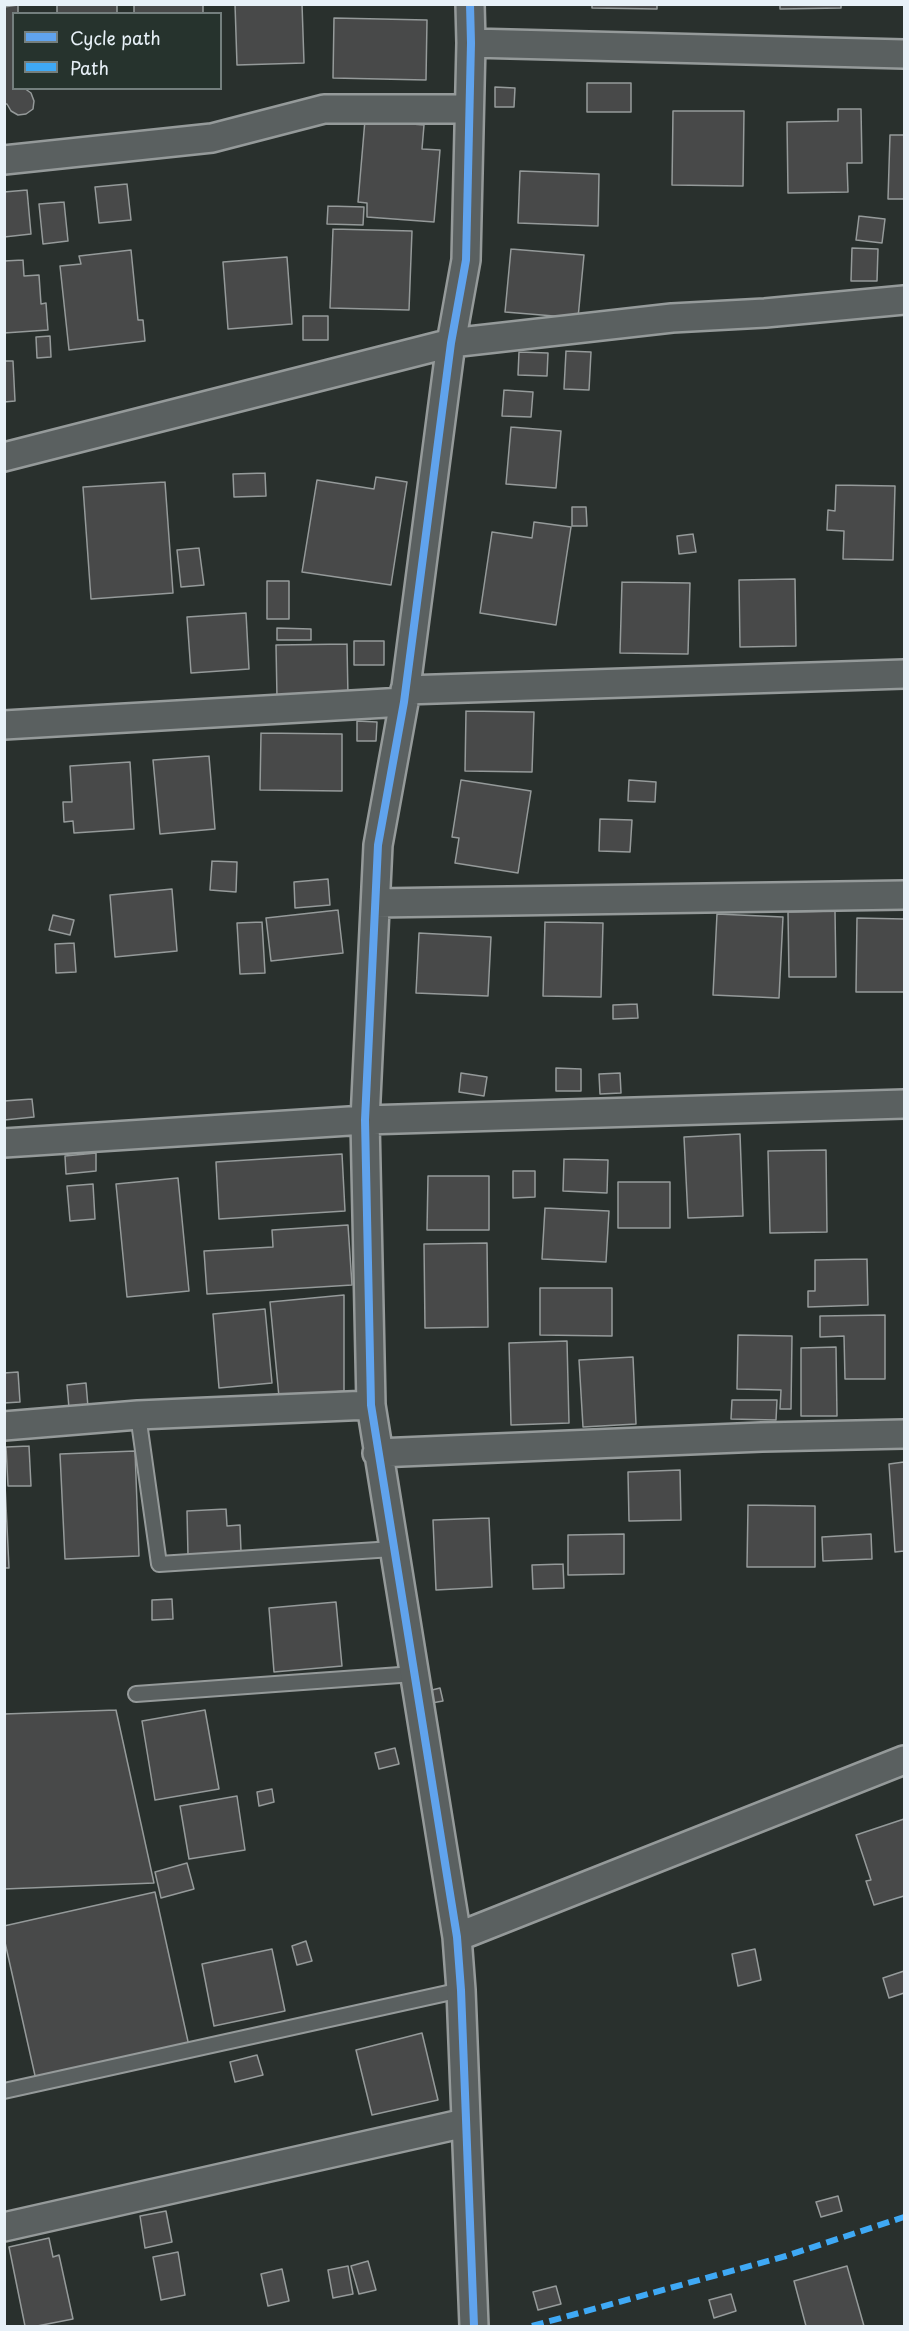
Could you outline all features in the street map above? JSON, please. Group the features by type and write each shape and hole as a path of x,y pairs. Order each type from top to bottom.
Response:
{"street":[{"path":"470,4 466,260 451,343 405,696 378,845 365,1120 371,1405 456,1937 461,1990 474,2326"},
{"path":"471,43 904,54"},
{"path":"4,160 212,138 324,109 469,109"},
{"path":"4,457 451,343 672,318 765,313 904,300"},
{"path":"4,725 405,696 904,674"},
{"path":"376,903 904,895"},
{"path":"4,1143 365,1120 904,1104"},
{"path":"4,1426 138,1415 371,1405"},
{"path":"377,1453 762,1437 904,1434"},
{"path":"456,1937 904,1760"},
{"path":"4,2227 465,2123"}],"lane":[{"path":"138,1415 159,1564 393,1549"},
{"path":"136,1694 414,1674"},
{"path":"4,2091 461,1990"}],"building":[{"path":"57,4 117,4 117,12 57,12"},
{"path":"134,4 203,4 203,12 134,12"},
{"path":"235,4 302,4 304,63 237,65"},
{"path":"592,4 657,4 657,9 592,8"},
{"path":"780,4 841,4 841,8 780,9"},
{"path":"18,5 18,12 12,12 12,90 27,90 31,93 34,101 33,109 26,114 18,115 11,111 7,104 4,104 4,7"},
{"path":"334,18 427,20 426,80 333,78"},
{"path":"587,83 631,83 631,112 587,112"},
{"path":"495,87 515,88 514,107 495,107"},
{"path":"838,109 861,109 862,163 847,163 848,192 788,193 787,122 838,121"},
{"path":"673,111 744,111 743,186 672,185"},
{"path":"365,120 424,125 422,149 440,150 434,222 367,217 367,203 358,202"},
{"path":"890,135 904,135 904,199 888,199"},
{"path":"520,171 599,174 598,226 518,223"},
{"path":"127,184 131,220 99,223 95,187"},
{"path":"27,190 31,234 4,237 4,192"},
{"path":"64,202 68,241 43,244 39,204"},
{"path":"328,206 364,207 363,225 327,224"},
{"path":"859,216 885,219 882,243 856,240"},
{"path":"333,229 412,231 409,310 330,308"},
{"path":"852,248 878,249 877,281 851,281"},
{"path":"511,249 584,255 578,318 505,312"},
{"path":"131,250 138,320 143,320 145,341 69,350 60,266 81,264 79,256"},
{"path":"287,257 292,324 228,329 223,262"},
{"path":"23,260 24,276 39,275 41,304 46,303 48,330 4,333 4,261"},
{"path":"303,316 328,316 328,340 303,340"},
{"path":"50,336 51,357 37,358 36,337"},
{"path":"566,351 591,352 589,390 564,389"},
{"path":"519,352 548,353 547,376 518,375"},
{"path":"4,361 13,361 15,401 4,402"},
{"path":"504,390 533,392 531,417 502,416"},
{"path":"511,427 561,431 556,488 506,484"},
{"path":"265,473 266,496 234,497 233,474"},
{"path":"376,477 407,482 391,585 302,572 317,480 374,489"},
{"path":"165,482 173,593 91,599 83,487"},
{"path":"836,485 895,486 893,560 843,559 844,531 827,530 828,510 835,511"},
{"path":"572,507 586,507 587,526 572,526"},
{"path":"534,522 571,527 556,625 480,613 492,532 532,538"},
{"path":"693,534 696,552 679,554 677,536"},
{"path":"199,548 204,585 181,587 177,550"},
{"path":"795,579 796,646 740,647 739,580"},
{"path":"267,581 289,581 289,619 267,619"},
{"path":"622,582 690,583 688,654 620,653"},
{"path":"246,613 249,669 191,673 187,617"},
{"path":"277,628 311,629 311,640 277,640"},
{"path":"354,641 384,641 384,665 354,665"},
{"path":"347,644 348,697 277,698 276,645"},
{"path":"466,711 534,712 532,772 465,771"},
{"path":"357,721 377,722 376,741 357,741"},
{"path":"261,733 342,734 342,791 260,790"},
{"path":"209,756 215,829 160,834 153,760"},
{"path":"130,762 134,829 74,833 73,821 64,822 63,802 72,802 70,766"},
{"path":"461,780 531,791 518,873 455,863 459,838 452,837"},
{"path":"629,780 656,782 655,802 628,801"},
{"path":"600,819 632,820 630,852 599,851"},
{"path":"212,861 237,862 236,892 210,890"},
{"path":"328,879 330,905 295,908 294,882"},
{"path":"172,889 177,951 115,957 110,895"},
{"path":"338,910 343,953 271,961 266,918"},
{"path":"835,911 836,977 789,977 788,912"},
{"path":"717,914 783,917 779,998 713,995"},
{"path":"53,915 74,920 70,935 49,930"},
{"path":"857,918 904,919 904,992 856,992"},
{"path":"262,922 265,973 240,974 237,923"},
{"path":"545,922 603,923 601,997 543,996"},
{"path":"419,933 491,937 488,996 416,993"},
{"path":"74,943 76,972 56,973 55,944"},
{"path":"637,1004 638,1018 613,1019 613,1005"},
{"path":"556,1068 581,1069 581,1091 556,1091"},
{"path":"461,1073 487,1077 484,1096 459,1092"},
{"path":"620,1073 621,1093 600,1094 599,1074"},
{"path":"32,1099 34,1117 4,1120 4,1101"},
{"path":"740,1134 743,1216 688,1218 684,1137"},
{"path":"826,1150 827,1232 770,1233 768,1151"},
{"path":"96,1153 96,1171 66,1174 65,1156"},
{"path":"342,1154 345,1211 219,1219 216,1162"},
{"path":"564,1159 608,1160 607,1193 563,1191"},
{"path":"513,1171 535,1171 535,1197 513,1198"},
{"path":"428,1176 489,1176 489,1230 427,1230"},
{"path":"178,1178 189,1291 127,1297 116,1184"},
{"path":"618,1182 670,1182 670,1228 618,1228"},
{"path":"93,1184 95,1219 70,1221 67,1186"},
{"path":"545,1208 609,1211 606,1262 542,1259"},
{"path":"348,1225 352,1285 207,1294 204,1251 273,1247 272,1230"},
{"path":"487,1243 488,1327 425,1328 424,1244"},
{"path":"867,1259 868,1305 808,1307 808,1291 815,1291 815,1260"},
{"path":"540,1288 612,1288 612,1336 540,1335"},
{"path":"344,1295 344,1391 279,1397 270,1302"},
{"path":"265,1309 272,1383 219,1388 213,1314"},
{"path":"885,1315 885,1379 845,1379 844,1336 820,1337 820,1316"},
{"path":"738,1335 792,1336 791,1409 780,1409 781,1390 737,1389"},
{"path":"567,1341 569,1423 511,1425 509,1343"},
{"path":"836,1347 837,1416 801,1416 801,1348"},
{"path":"633,1357 636,1424 583,1427 579,1360"},
{"path":"18,1372 20,1402 4,1403 4,1373"},
{"path":"86,1383 88,1407 69,1408 67,1385"},
{"path":"732,1400 777,1400 776,1420 731,1419"},
{"path":"29,1446 31,1486 8,1486 6,1447"},
{"path":"135,1451 139,1556 65,1559 60,1454"},
{"path":"904,1462 904,1551 895,1552 889,1464"},
{"path":"4,1464 9,1568 4,1568"},
{"path":"680,1470 681,1520 629,1521 628,1472"},
{"path":"748,1505 815,1506 815,1567 747,1567"},
{"path":"226,1509 227,1526 240,1525 241,1552 188,1555 187,1511"},
{"path":"489,1518 492,1587 436,1590 433,1520"},
{"path":"624,1534 624,1574 568,1575 568,1535"},
{"path":"871,1534 872,1559 823,1561 822,1537"},
{"path":"563,1564 564,1588 533,1589 532,1565"},
{"path":"172,1599 173,1619 152,1620 152,1600"},
{"path":"336,1602 342,1666 274,1672 269,1608"},
{"path":"440,1688 443,1701 426,1704 424,1692"},
{"path":"116,1710 154,1883 4,1889 4,1714"},
{"path":"205,1710 219,1789 155,1800 142,1721"},
{"path":"395,1748 399,1764 379,1769 375,1753"},
{"path":"272,1789 274,1802 259,1806 257,1792"},
{"path":"237,1796 245,1850 189,1859 180,1806"},
{"path":"904,1819 904,1896 874,1905 866,1881 871,1880 856,1835"},
{"path":"187,1863 194,1889 161,1898 155,1872"},
{"path":"155,1892 189,2046 36,2080 4,1938 4,1926"},
{"path":"306,1941 312,1961 297,1965 292,1946"},
{"path":"272,1949 285,2011 214,2026 202,1964"},
{"path":"755,1949 761,1980 738,1986 732,1954"},
{"path":"904,1971 904,1993 889,1998 883,1978"},
{"path":"422,2033 438,2100 372,2115 356,2050"},
{"path":"257,2055 263,2075 235,2082 230,2062"},
{"path":"838,2196 842,2211 821,2217 816,2202"},
{"path":"166,2211 172,2242 145,2248 140,2216"},
{"path":"49,2238 53,2257 59,2255 73,2319 25,2326 9,2247"},
{"path":"178,2252 185,2295 161,2300 153,2257"},
{"path":"368,2261 376,2290 359,2294 351,2266"},
{"path":"348,2266 353,2294 333,2298 328,2270"},
{"path":"847,2266 864,2326 806,2326 794,2281"},
{"path":"282,2269 289,2301 268,2306 261,2274"},
{"path":"556,2286 561,2304 538,2310 533,2292"},
{"path":"731,2294 736,2311 714,2318 709,2300"}],"marked path":[{"path":"532,2326 786,2256 904,2217"}],"cycle path":[{"path":"470,4 466,260 451,343 404,702 378,845 365,1120 371,1405 457,1937 474,2326"}]}
